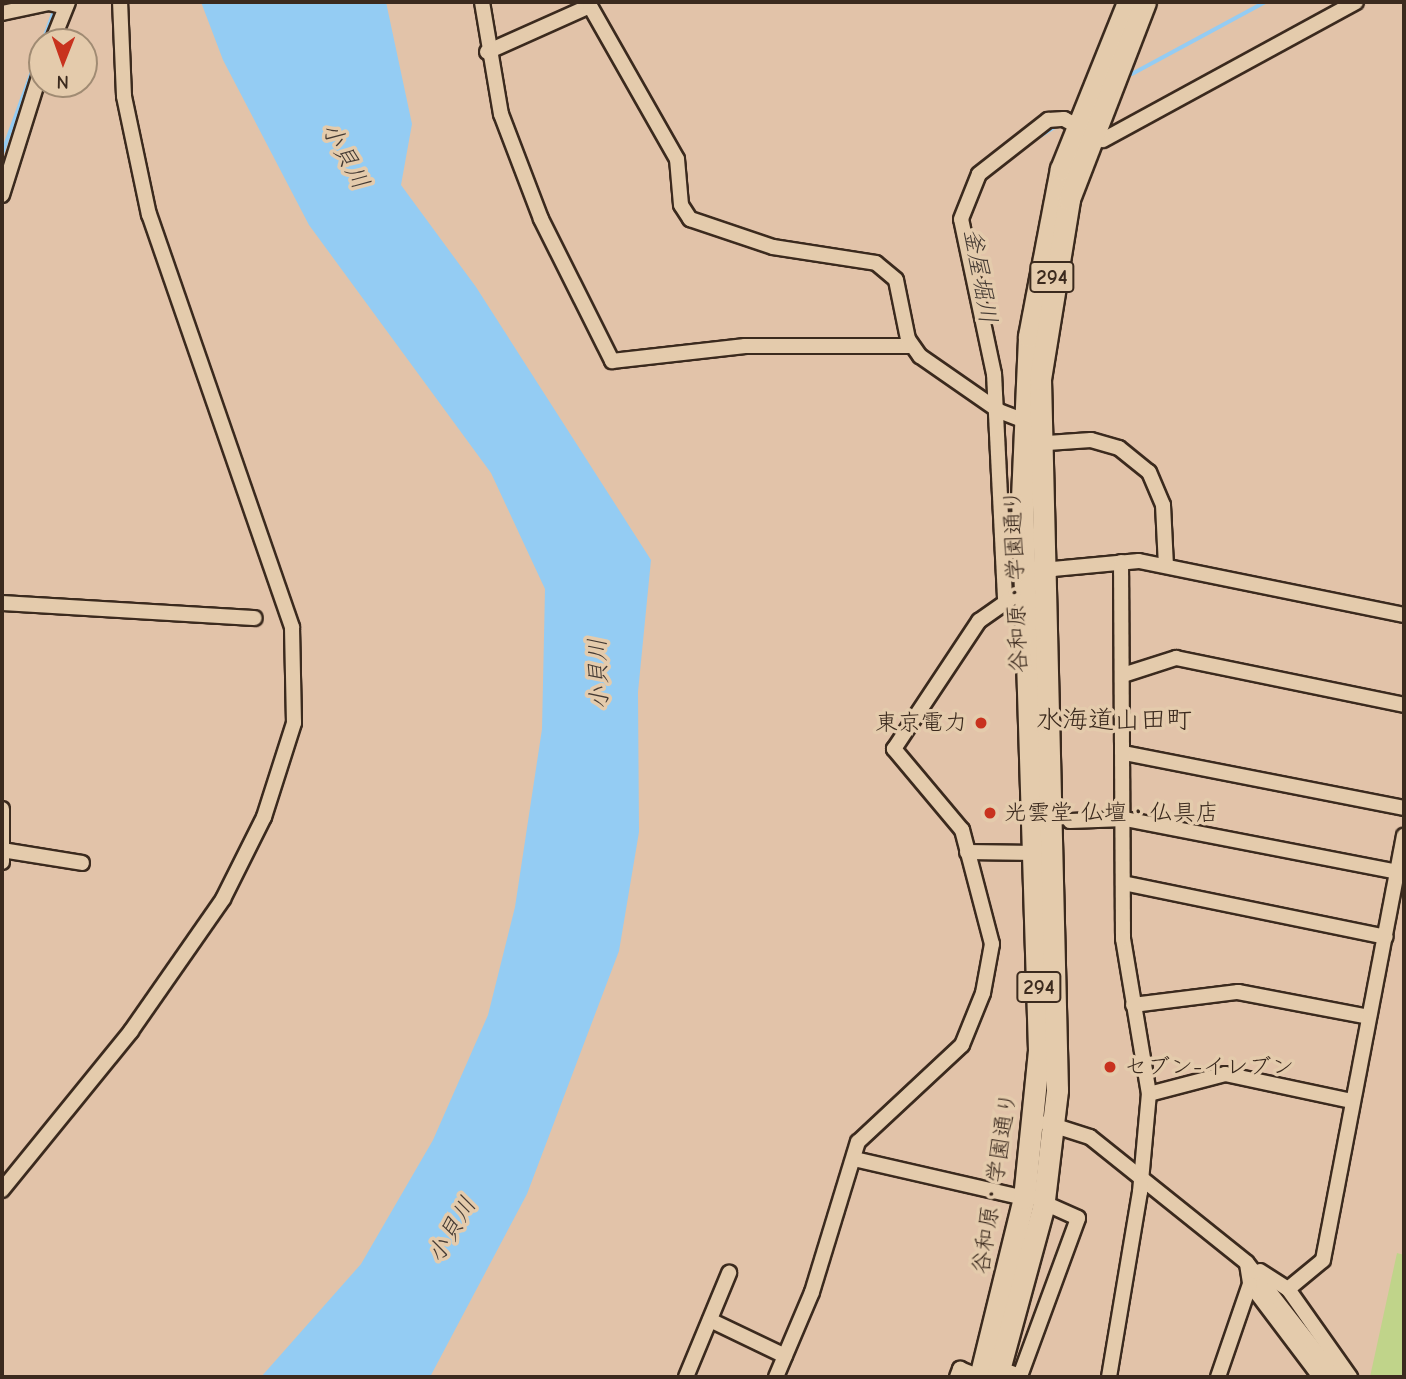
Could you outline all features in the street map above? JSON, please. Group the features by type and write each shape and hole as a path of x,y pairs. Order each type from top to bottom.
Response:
{"highway":[{"name":"谷和原・学園通り","path":"1045,1123 1036,853 1031,434 1038,271 1082,128 1128,2"},
{"name":"谷和原・学園通り","path":"1082,128 1145,2"},
{"name":"谷和原・学園通り","path":"999,1373 1034,1201 1059,1046 1034,579"},
{"name":"谷和原・学園通り","path":"980,1377 1034,1201"}],"street":[{"path":"2,1190 131,1031 223,899 264,817 294,723 292,627 149,215 124,96 120,2"},
{"path":"482,2 487,52 501,114 531,193 612,361 745,346 911,346"},
{"path":"1005,598 997,409 961,219 979,174 1000,154 1048,120 1082,128 1103,140 1356,2"},
{"path":"2,13 49,3 67,5 58,28"},
{"path":"487,52 590,6 677,159 681,205 690,219 773,247 876,263 896,280 911,346 930,366 1031,434 1091,440 1119,448 1149,472 1163,505 1166,566"},
{"path":"2,195 32,98"},
{"path":"1109,1377 1142,1178 1149,1094 1123,939 1125,819 1121,562"},
{"path":"776,1377 859,1142 962,1045 972,1023 992,944 967,852 948,809 894,749 962,641 1005,598 1034,579 1121,562 1166,566 1404,615"},
{"path":"2,603 256,618"},
{"path":"1123,676 1176,658 1404,705"},
{"path":"1124,753 1404,808"},
{"path":"2,809 3,854 82,863"},
{"path":"1070,821 1125,819 1401,872"},
{"path":"1284,1294 1323,1260 1352,1101 1401,872 1404,836"},
{"path":"967,852 1036,853"},
{"path":"1123,883 1387,937"},
{"path":"1133,1005 1238,992 1369,1017"},
{"path":"1149,1094 1225,1074 1352,1101"},
{"path":"1045,1123 1090,1138 1247,1263 1284,1294 1350,1377"},
{"path":"854,1160 1034,1201 1078,1218 1020,1376 999,1373"},
{"path":"1218,1377 1250,1284 1247,1263"},
{"path":"685,1377 729,1273"},
{"path":"1250,1284 1320,1377"},
{"path":"1284,1294 1336,1377"},
{"path":"710,1320 785,1356"},
{"path":"957,1377 960,1369 980,1377"}],"green space":[{"path":"1397,1253 1404,1255 1404,1377 1370,1377"}],"water":[{"name":"小貝川","path":"201,2 386,2 412,124 401,185 476,287 651,560 638,692 639,832 619,951 527,1194 430,1377 261,1377 361,1264 433,1140 488,1015 515,907 542,729 545,589 491,473 309,225 223,60"}],"waterway":[{"name":"釜屋堀川","path":"1132,74 1265,2"},
{"path":"2,154 55,8"},
{"name":"釜屋堀川","path":"1029,143 1056,126"}],"place":[{"name":"東京電力","path":"981,723"},
{"name":"光雲堂 仏壇・仏具店","path":"990,813"},
{"name":"セブン-イレブン","path":"1110,1067"}],"district":[{"name":"水海道山田町","path":"1114,721"}]}
